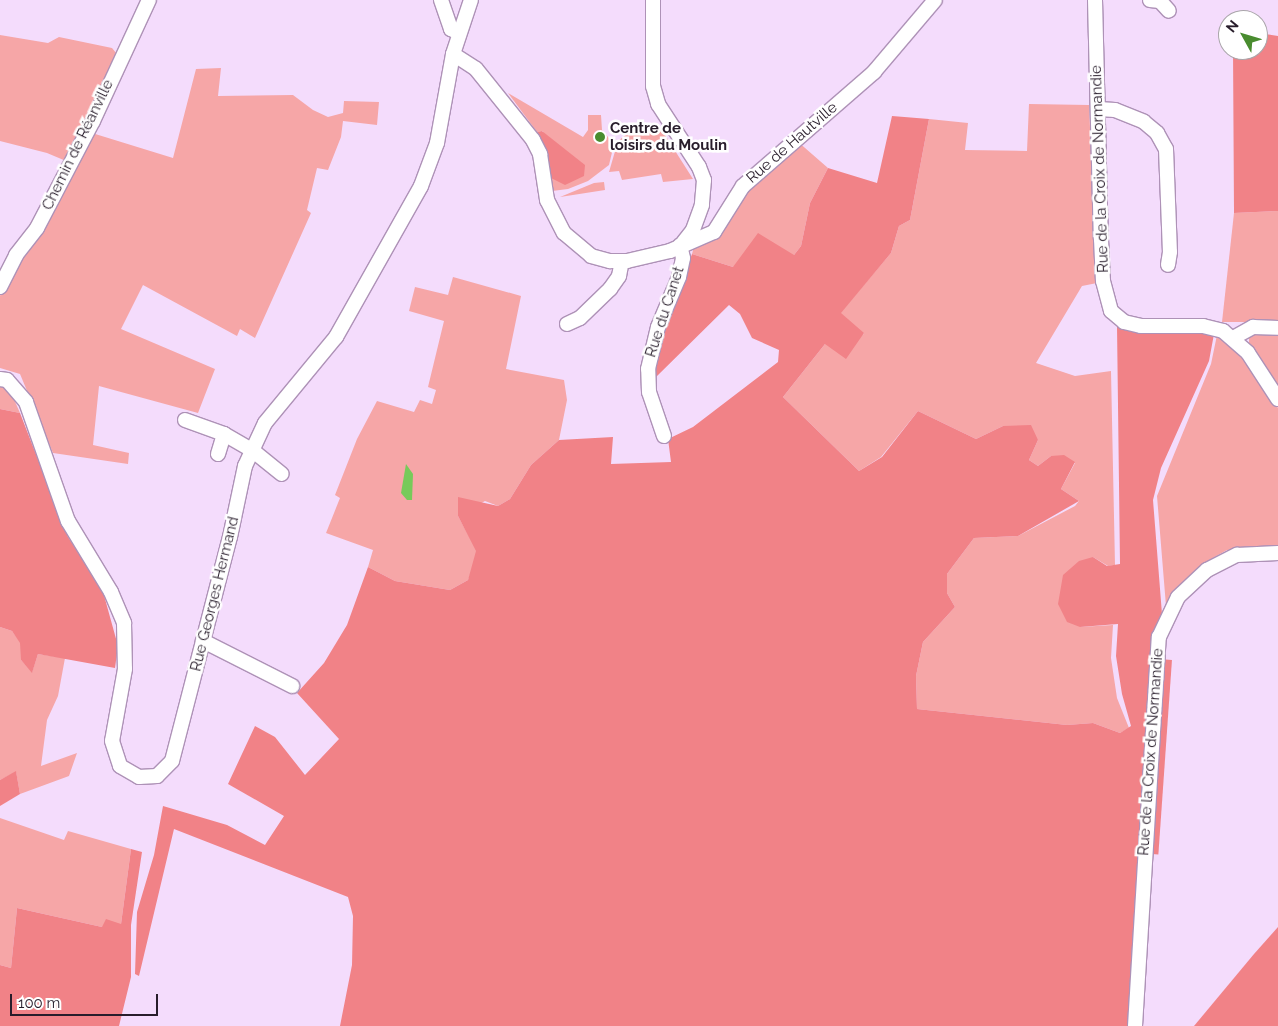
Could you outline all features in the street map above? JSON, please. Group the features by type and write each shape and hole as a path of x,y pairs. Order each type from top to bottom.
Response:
{"street":[{"name":"Chemin de Réanville","path":"0,287 16,255 37,228 93,121 149,0"},
{"path":"440,0 451,29 459,33"},
{"name":"Rue Georges Hermand","path":"0,379 7,380 26,402 68,520 111,592 124,623 125,669 112,741 120,766 139,777 157,776 172,761 245,466 265,423 336,337 421,186 437,143 453,54 471,0"},
{"path":"653,0 653,86 658,104 699,167 704,180 702,205 693,230 682,244"},
{"name":"Rue de Hautville","path":"453,54 476,69 533,140 540,154 548,200 564,233 591,256 622,261 646,259 714,232 744,186 874,72 935,0"},
{"name":"Rue de la Croix de Normandie","path":"1094,0 1103,281 1111,311 1124,322 1141,326 1203,326 1223,331 1248,353 1278,399"},
{"path":"1150,0 1160,2 1169,11"},
{"path":"1098,109 1115,110 1144,122 1157,133 1166,149 1170,252 1168,265"},
{"name":"Rue du Canet","path":"664,436 649,392 648,369 658,327 679,277 682,244"},
{"path":"567,324 580,318 610,289 619,276 622,261"},
{"path":"1233,338 1253,327 1278,328"},
{"path":"185,420 224,434 252,450 282,474"},
{"path":"218,454 224,434"},
{"name":"Rue de la Croix de Normandie","path":"1135,1026 1159,637 1178,597 1207,570 1237,555 1278,554"},
{"path":"203,641 292,686"}],"shaded area":[{"path":"1268,34 1278,36 1278,211 1234,213 1233,60 1268,60"},
{"path":"0,35 48,43 59,37 112,48 117,54 66,161 47,153 0,141"},
{"path":"221,68 218,96 293,95 313,110 328,117 343,113 344,101 379,102 377,125 343,121 341,137 328,170 317,168 307,210 311,213 255,338 240,329 237,336 143,285 121,329 215,369 198,413 99,386 93,445 129,453 128,464 53,453 20,374 0,368 0,296 3,288 92,133 173,158 196,69"},
{"path":"508,93 583,137 588,130 588,115 601,115 602,130 614,144 609,165 588,181 568,189 552,191 543,131 537,132"},
{"path":"1029,104 1089,105 1097,283 1082,286 1036,363 1075,376 1111,371 1115,565 1108,566 1093,557 1080,627 1113,625 1111,658 1117,698 1129,728 1120,733 1093,723 1067,725 917,709 916,676 923,642 955,607 947,593 947,574 974,538 1018,536 1075,506 1079,501 1061,489 1075,463 1051,456 1038,466 1029,460 1038,440 1003,426 976,439 918,411 881,457 859,471 783,397 825,344 864,334 840,313 891,253 899,226 910,220 929,119 968,123 965,150 1027,151"},
{"path":"892,116 929,119 910,220 899,226 891,253 841,313 864,333 846,359 825,344 783,397 859,471 882,457 918,411 976,439 1003,426 1031,425 1038,440 1029,460 1038,466 1051,456 1064,455 1075,462 1061,489 1079,501 1018,536 974,538 947,574 947,593 955,607 923,642 916,676 917,709 1067,725 1093,723 1120,733 1131,726 1122,694 1116,656 1118,624 1080,627 1067,622 1058,604 1063,575 1079,561 1093,557 1107,566 1120,564 1117,326 1149,333 1214,334 1209,361 1161,468 1153,500 1162,614 1153,649 1129,1026 340,1026 352,965 353,916 348,897 174,829 139,976 135,974 137,912 154,855 163,806 227,825 265,845 284,816 228,784 255,726 275,737 305,775 339,739 297,693 324,663 347,625 368,567 395,581 450,590 468,580 476,551 458,516 458,497 498,506 510,499 531,465 559,440 613,437 611,464 671,462 668,439 693,427 778,362 779,350 752,338 740,314 729,305 655,378 655,355 692,254 733,267 758,233 794,255 801,246 810,203 828,168 877,183"},
{"path":"658,124 693,179 663,182 661,174 622,180 619,171 609,172 618,141 636,127 650,129"},
{"path":"542,131 585,165 584,176 565,185 549,177 537,132"},
{"path":"797,141 828,168 810,203 801,246 794,255 733,267 692,254 695,243"},
{"path":"604,182 605,190 560,197 594,183"},
{"path":"1278,211 1278,322 1222,322 1234,213"},
{"path":"453,277 521,296 506,369 564,380 567,400 559,440 531,465 510,499 498,506 485,501 458,516 477,551 475,563 468,580 450,590 395,581 368,567 373,550 326,533 340,498 335,495 357,439 377,401 414,412 420,400 432,404 436,390 428,387 444,321 409,311 415,287 448,295"},
{"path":"1256,332 1278,332 1278,387 1249,343 1249,336"},
{"path":"1217,335 1236,347 1278,408 1278,547 1227,550 1204,563 1181,585 1166,606 1157,496 1211,364"},
{"path":"0,385 10,390 20,413 0,409"},
{"path":"0,409 20,413 68,537 102,588 118,646 115,668 38,654 32,673 21,660 20,643 12,631 0,627"},
{"path":"406,464 413,474 412,500 407,500 401,493"},
{"path":"0,627 12,631 21,643 21,660 32,672 38,654 65,658 58,696 47,720 41,766 77,753 69,776 20,794 16,772 0,780"},
{"path":"1159,659 1172,660 1158,854 1145,854"},
{"path":"16,771 20,794 0,806 0,780"},
{"path":"0,818 64,840 68,831 131,849 121,924 102,927 17,908 11,968 0,965"},
{"path":"131,849 142,852 131,925 131,977 119,1026 0,1026 0,965 11,968 17,908 102,927 106,919 121,924"},
{"path":"1278,927 1278,1026 1194,1026 1254,954"}],"place":[{"name":"Centre de loisirs du Moulin","path":"600,137"}]}
